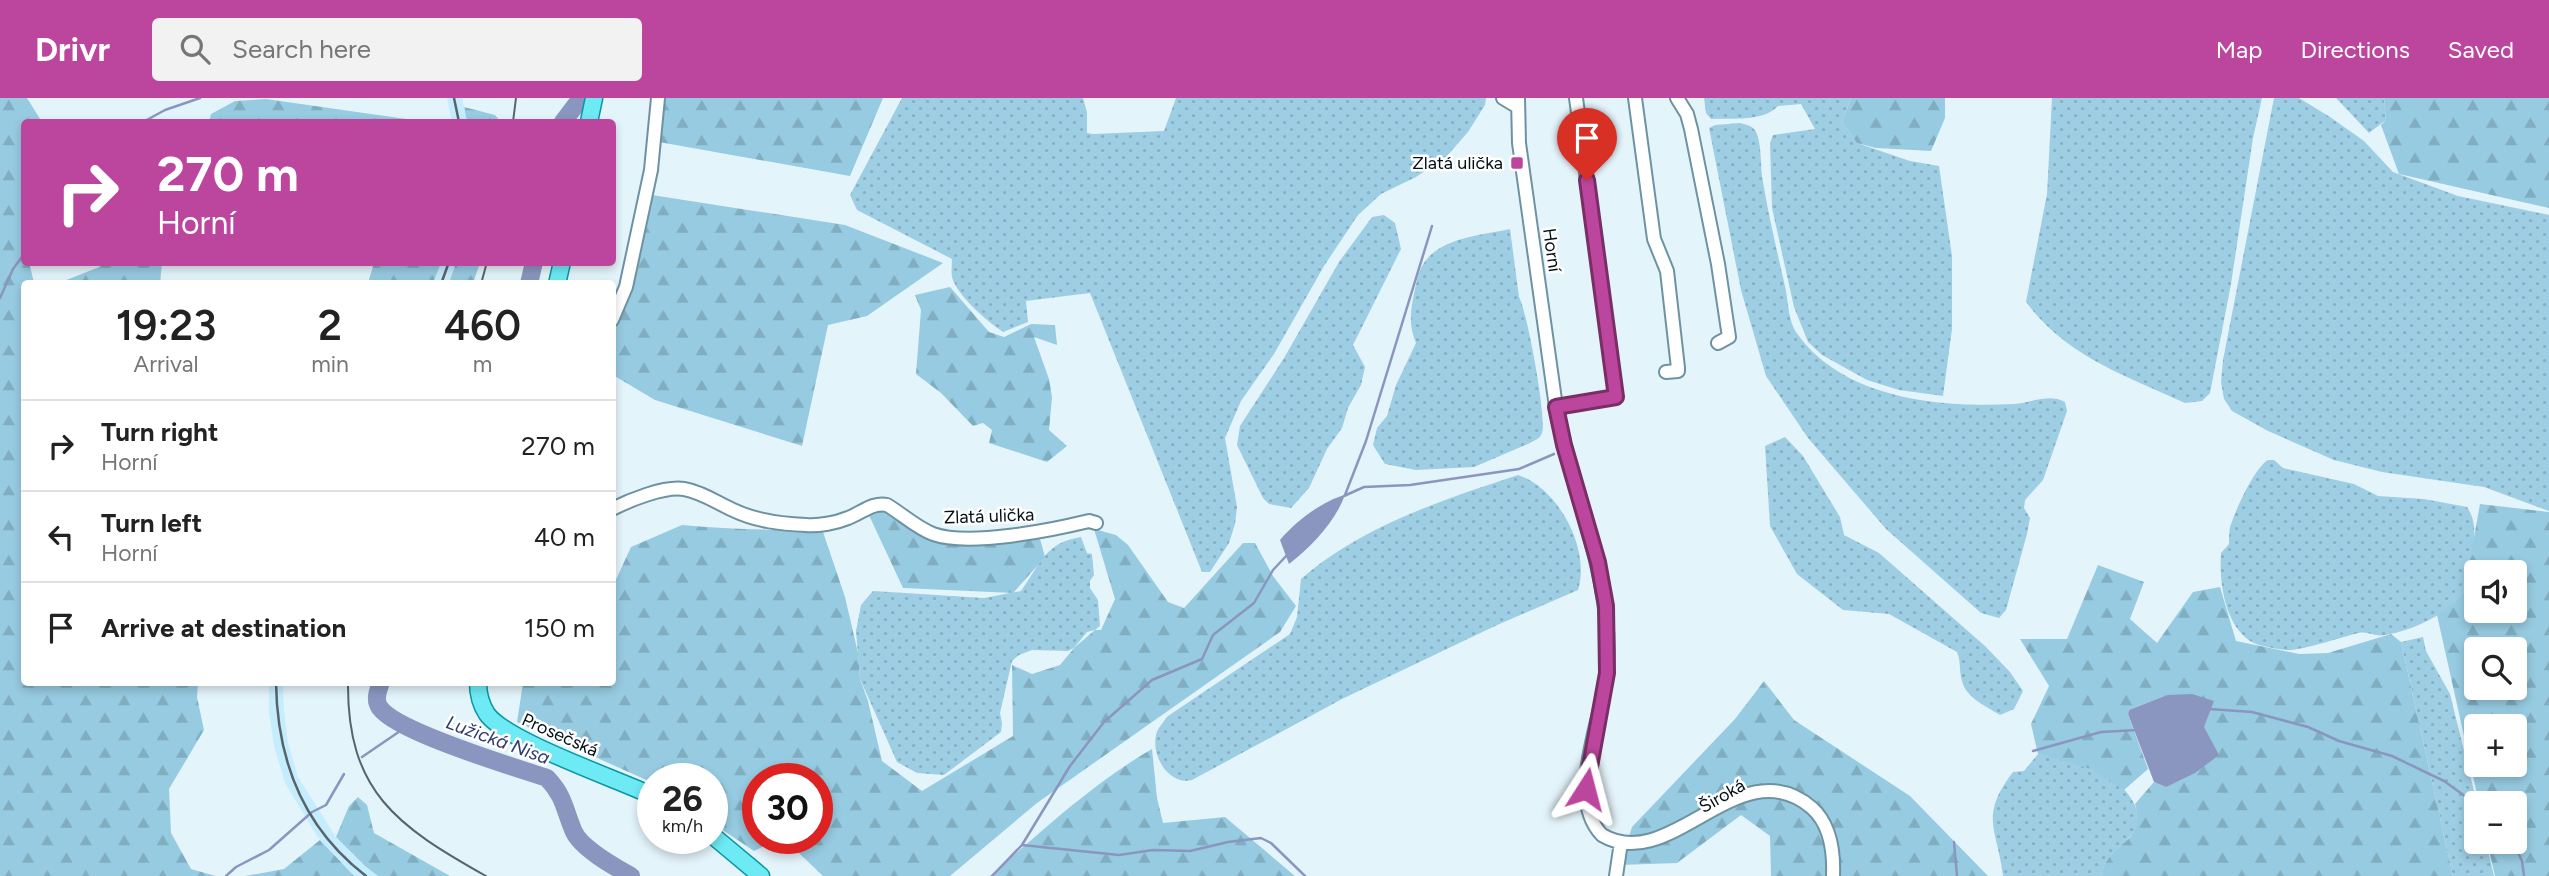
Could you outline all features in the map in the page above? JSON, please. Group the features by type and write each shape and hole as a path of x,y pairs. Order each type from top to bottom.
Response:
{"main road":[{"path":"590,119 594,98"},
{"name":"Prosečská","path":"478,686 488,715 508,732 637,789"},
{"path":"728,848 761,876"}],"street":[{"path":"616,311 626,287 651,170 658,98"},
{"path":"1503,98 1518,102"},
{"path":"1556,407 1616,397 1576,98"},
{"path":"1635,98 1654,239 1667,271 1678,371 1666,372"},
{"path":"1677,98 1687,114 1696,147 1718,264 1727,341"},
{"name":"Horní","path":"1518,102 1519,143 1556,407 1564,445 1598,562 1606,606 1607,673 1587,771 1587,805 1597,830 1620,849"},
{"name":"Zlatá ulička","path":"616,507 653,493 681,488 701,494 758,520 810,526 845,520 880,503 935,535 956,537 1033,534 1089,522 1096,523"},
{"name":"Široká","path":"1620,849 1642,853 1673,845 1753,796 1779,792 1805,803 1822,820 1834,856 1833,876"},
{"path":"1616,876 1620,849"}],"shaded area":[{"path":"447,98 462,98 466,119 451,119"},
{"path":"902,98 1083,98 1087,112 1087,133 1093,134 1164,131 1176,98 1486,98 1485,105 1468,132 1447,156 1416,177 1381,194 1358,215 1324,266 1274,354 1241,401 1225,438 1237,507 1235,524 1229,543 1210,572 1202,572 1090,293 1026,301 1028,322 1003,332 981,315 960,292 952,277 952,259 857,210 850,195"},
{"path":"1704,98 1851,98 1842,122 1857,143 1910,161 1939,166 1952,256 1952,329 1943,396 1899,390 1867,380 1822,355 1808,342 1794,307 1772,208 1770,143 1773,135 1815,129 1801,104 1778,106 1756,117 1711,119 1706,113"},
{"path":"2052,98 2262,98 2210,393 2202,401 2185,403 2098,363 2060,337 2026,302 2047,194"},
{"path":"2274,98 2299,98 2330,117 2364,141 2393,172 2458,196 2549,215 2549,511 2484,487 2382,472 2334,460 2268,431 2232,411 2224,399 2221,382 2223,360"},
{"path":"2336,98 2384,98 2386,120 2369,133"},
{"path":"1740,123 1756,131 1759,139 1765,196 1792,323 1796,332 1816,354 1839,372 1866,385 1925,401 1985,405 2053,398 2065,402 2067,411 2043,480 2025,500 2024,508 2030,518 2027,534 2006,610 1999,618 1981,613 1886,529 1808,438 1766,376 1741,290 1709,128"},
{"path":"1384,215 1395,223 1401,249 1353,345 1365,367 1361,385 1348,408 1342,428 1327,449 1309,488 1291,508 1269,504 1263,498 1237,445 1240,426 1284,358 1339,262 1372,217"},
{"path":"1510,229 1519,297 1527,322 1539,388 1543,424 1541,435 1530,443 1474,467 1416,470 1385,464 1373,445 1377,428 1387,416 1396,385 1416,343 1411,313 1416,282 1422,266 1432,254 1452,242"},
{"path":"440,266 455,266 450,280 435,280"},
{"path":"1785,437 1803,456 1840,517 1844,535 1879,553 1985,646 2010,672 2023,691 2014,709 2000,715 1972,697 1962,681 1957,652 1889,614 1843,610 1797,574 1770,526 1765,446"},
{"path":"2274,460 2283,468 2354,484 2378,496 2424,499 2467,507 2473,519 2474,531 2471,560 2464,560 2464,592 2452,605 2430,620 2395,633 2359,633 2293,650 2267,647 2250,641 2234,624 2225,601 2221,553 2229,544 2230,527 2236,511 2263,464"},
{"path":"1518,475 1533,482 1546,493 1568,522 1580,557 1578,590 1495,626 1342,699 1192,780 1176,778 1163,768 1155,743 1161,725 1168,716 1290,634 1297,617 1301,579 1325,560 1376,529 1432,505"},
{"path":"1345,495 1322,533 1289,564 1280,540 1310,513"},
{"path":"1081,537 1087,553 1092,554 1094,575 1090,588 1098,600 1100,626 1087,632 1074,648 1068,651 1032,650 1012,661 1000,713 1001,732 944,775 917,773 897,762 860,679 856,631 861,605 873,591 984,598 1021,591 1039,563 1052,549"},
{"path":"2423,637 2426,651 2450,694 2464,751 2464,777 2471,777 2474,791 2464,791 2464,854 2489,854 2494,876 2453,876 2401,642"},
{"path":"269,686 283,686 288,743 298,777 336,837 378,876 354,876 317,836 285,783 274,746 269,712"},
{"path":"2192,694 2214,701 2204,727 2219,755 2195,773 2166,787 2154,782 2128,714 2129,710 2167,695"},
{"path":"2038,754 2080,765 2108,777 2120,786 2136,808 2139,818 2136,829 2107,861 2101,876 2003,876 1993,822 1996,800 2013,772 2024,771"}],"green space":[{"path":"0,98 27,98 40,119 21,119 21,266 30,266 33,280 21,280 21,686 198,686 197,697 204,730 169,789 171,833 191,869 216,876 0,876"},
{"path":"664,98 883,98 850,176 659,142"},
{"path":"1851,98 1945,98 1945,118 1931,151 1876,148 1857,143 1842,122"},
{"path":"2384,98 2549,98 2549,208 2399,174 2381,125 2386,120"},
{"path":"266,99 406,119 210,119 211,114 235,101"},
{"path":"464,107 495,115 498,119 466,119"},
{"path":"652,195 845,225 943,263 867,316 828,325 802,446 655,400 616,377 616,328 637,270"},
{"path":"102,266 162,266 160,280 66,280"},
{"path":"373,266 440,266 434,280 369,280"},
{"path":"455,266 479,266 474,280 450,280"},
{"path":"950,287 989,332 1004,337 1031,324 1055,325 1057,345 1034,337 1049,379 1052,397 1049,430 1067,446 1047,462 989,443 992,430 983,423 973,426 941,393 916,374 921,310 915,295"},
{"path":"2480,504 2549,512 2549,876 2495,876 2490,854 2527,854 2527,791 2476,791 2473,777 2527,777 2527,714 2464,714 2464,736 2437,615 2464,592 2464,623 2527,623 2527,560 2470,560"},
{"path":"884,508 929,539 960,544 1040,539 1045,557 1013,593 903,588 867,511"},
{"path":"682,525 823,532 845,597 858,653 860,679 882,761 922,791 1013,736 1012,665 1032,674 1060,665 1075,647 1095,630 1101,630 1115,599 1094,529 1116,535 1128,545 1168,602 1184,608 1243,543 1255,543 1273,576 1296,606 1280,632 1037,803 950,876 823,876 800,854 833,854 833,763 742,763 742,843 728,834 728,763 637,763 637,776 517,722 523,686 616,686 616,580 631,547"},
{"path":"2098,565 2144,582 2130,619 2157,643 2193,592 2220,587 2236,641 2299,654 2328,653 2391,634 2401,642 2453,876 2101,876 2111,855 2132,835 2136,827 2138,817 2135,804 2154,782 2166,787 2167,695 2129,710 2128,714 2148,769 2124,790 2091,769 2038,754 2031,724 2049,686 2020,639 2067,639"},
{"path":"1764,681 1794,720 1910,796 1988,876 1771,876 1770,836 1741,815 1677,863 1620,865 1632,827 1735,719"},
{"path":"1152,749 1157,798 1163,823 1225,817 1295,876 990,876 1088,793"},
{"path":"358,797 367,805 374,833 450,876 378,876 365,866 336,837 349,806"},
{"path":"320,840 354,876 245,876 284,869"}],"waterway":[{"path":"148,119 165,110 200,98"},
{"name":"Lužická Nisa","path":"565,119 581,98"},
{"path":"1345,495 1366,441 1432,226"},
{"path":"0,298 21,258"},
{"name":"Lužická Nisa","path":"530,280 533,266"},
{"path":"1344,496 1364,487 1410,485 1519,469 1554,454"},
{"path":"992,876 1022,845 1070,766 1104,722 1152,680 1202,659 1213,635 1254,603 1273,570 1288,554"},
{"name":"Lužická Nisa","path":"380,686 377,702 380,708 409,728 457,748 547,778 561,797 578,838 600,857 631,876"},
{"path":"2209,709 2252,712 2308,727 2339,741 2392,756 2444,781 2464,795"},
{"path":"362,757 406,727"},
{"path":"2033,751 2101,732 2137,730"},
{"path":"226,876 236,867 269,850 312,812 326,805 344,774"},
{"path":"1022,845 1119,855 1153,850 1190,851 1261,838 1271,843 1305,876"},
{"path":"1954,842 1957,876"},
{"path":"2519,854 2524,876"}],"tram line":[{"path":"513,119 516,98"},
{"path":"482,280 486,266"},
{"path":"348,686 350,720 357,752 368,779 383,802 427,840 486,876"}],"railway":[{"path":"454,98 458,119"},
{"path":"442,280 448,266"},
{"path":"276,686 281,738 297,790 325,836 366,876"}],"place":[{"name":"Zlatá ulička","path":"1517,163"}],"route":[{"path":"1586,789 1587,771 1607,673 1606,606 1598,562 1564,445 1556,407 1616,397 1587,180"}]}
